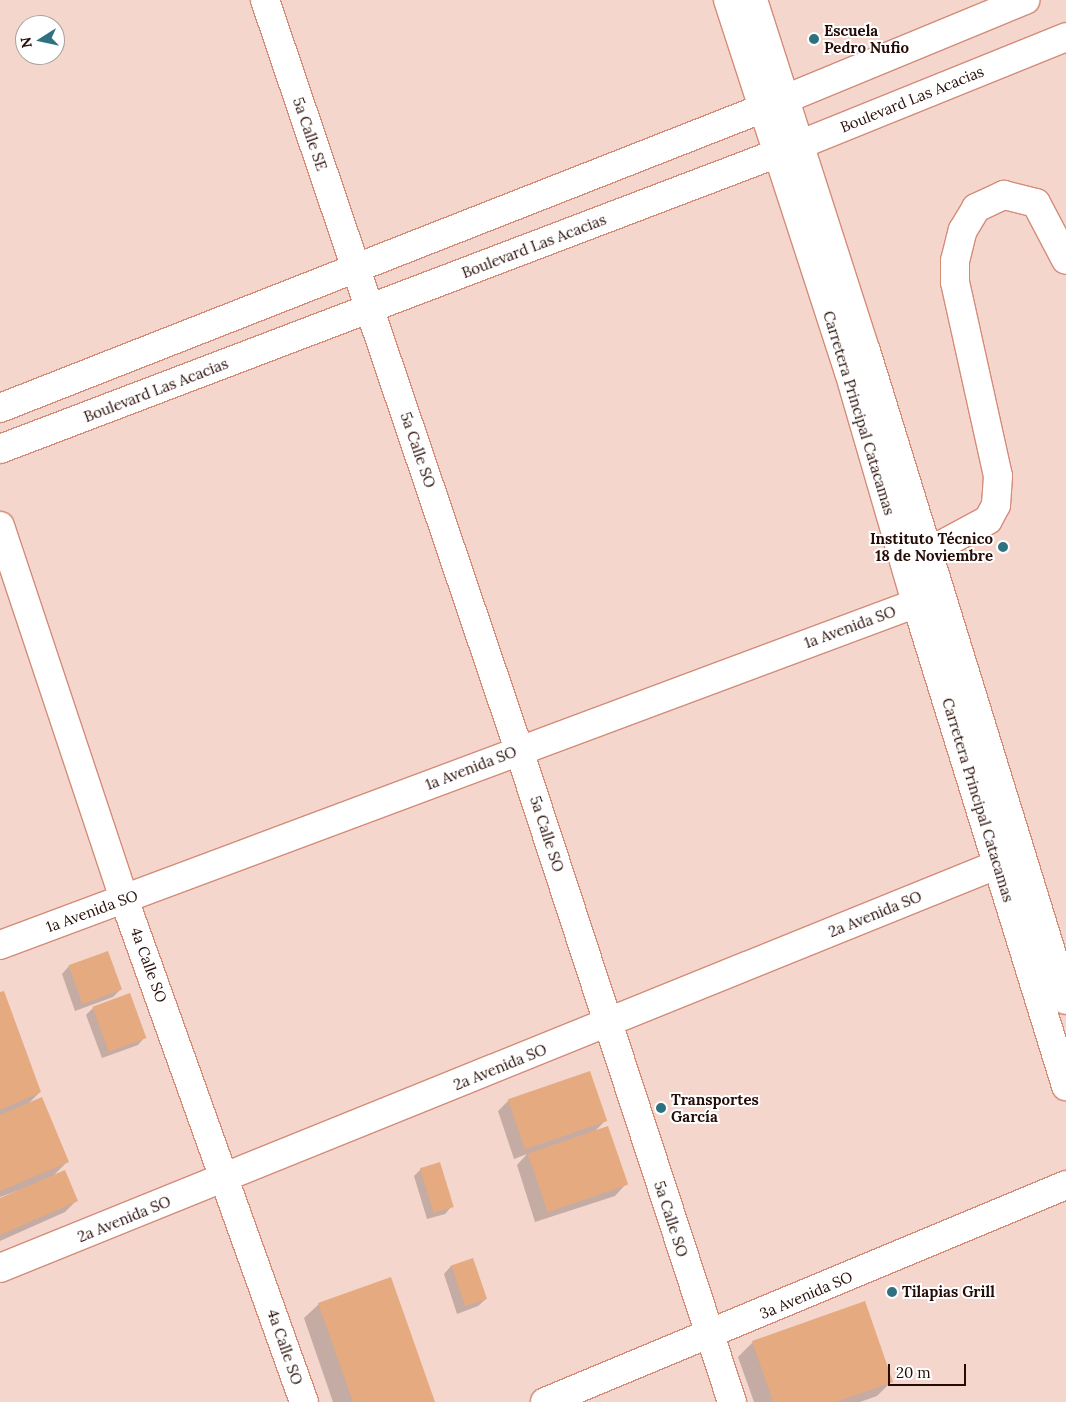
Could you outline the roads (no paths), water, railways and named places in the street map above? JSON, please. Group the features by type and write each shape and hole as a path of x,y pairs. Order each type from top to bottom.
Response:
{"street":[{"name":"5a Calle SE","path":"265,0 356,268"},
{"name":"Carretera Principal Catacamas","path":"728,0 773,104 942,593 1066,1000"},
{"name":"Carretera Principal Catacamas","path":"753,0 773,104"},
{"path":"0,408 773,104 1025,0"},
{"name":"Boulevard Las Acacias","path":"0,449 787,148 1066,37"},
{"name":"Carretera Principal Catacamas","path":"787,148 849,372 916,602 999,864 1066,1086"},
{"path":"928,552 988,520 996,505 998,476 955,282 955,261 963,230 976,208 1004,195 1036,202 1066,260"},
{"name":"5a Calle SO","path":"356,268 519,750 732,1402"},
{"name":"4a Calle SO","path":"0,526 124,899 226,1178 304,1402"},
{"name":"1a Avenida SO","path":"0,945 942,593"},
{"name":"2a Avenida SO","path":"0,1268 999,864"},
{"name":"3a Avenida SO","path":"545,1402 1066,1185"}],"place":[{"name":"Escuela Pedro Nufio","path":"814,39"},
{"name":"Instituto Técnico 18 de Noviembre","path":"1003,547"},
{"name":"Transportes García","path":"661,1108"},
{"name":"Tilapias Grill","path":"892,1292"}]}
